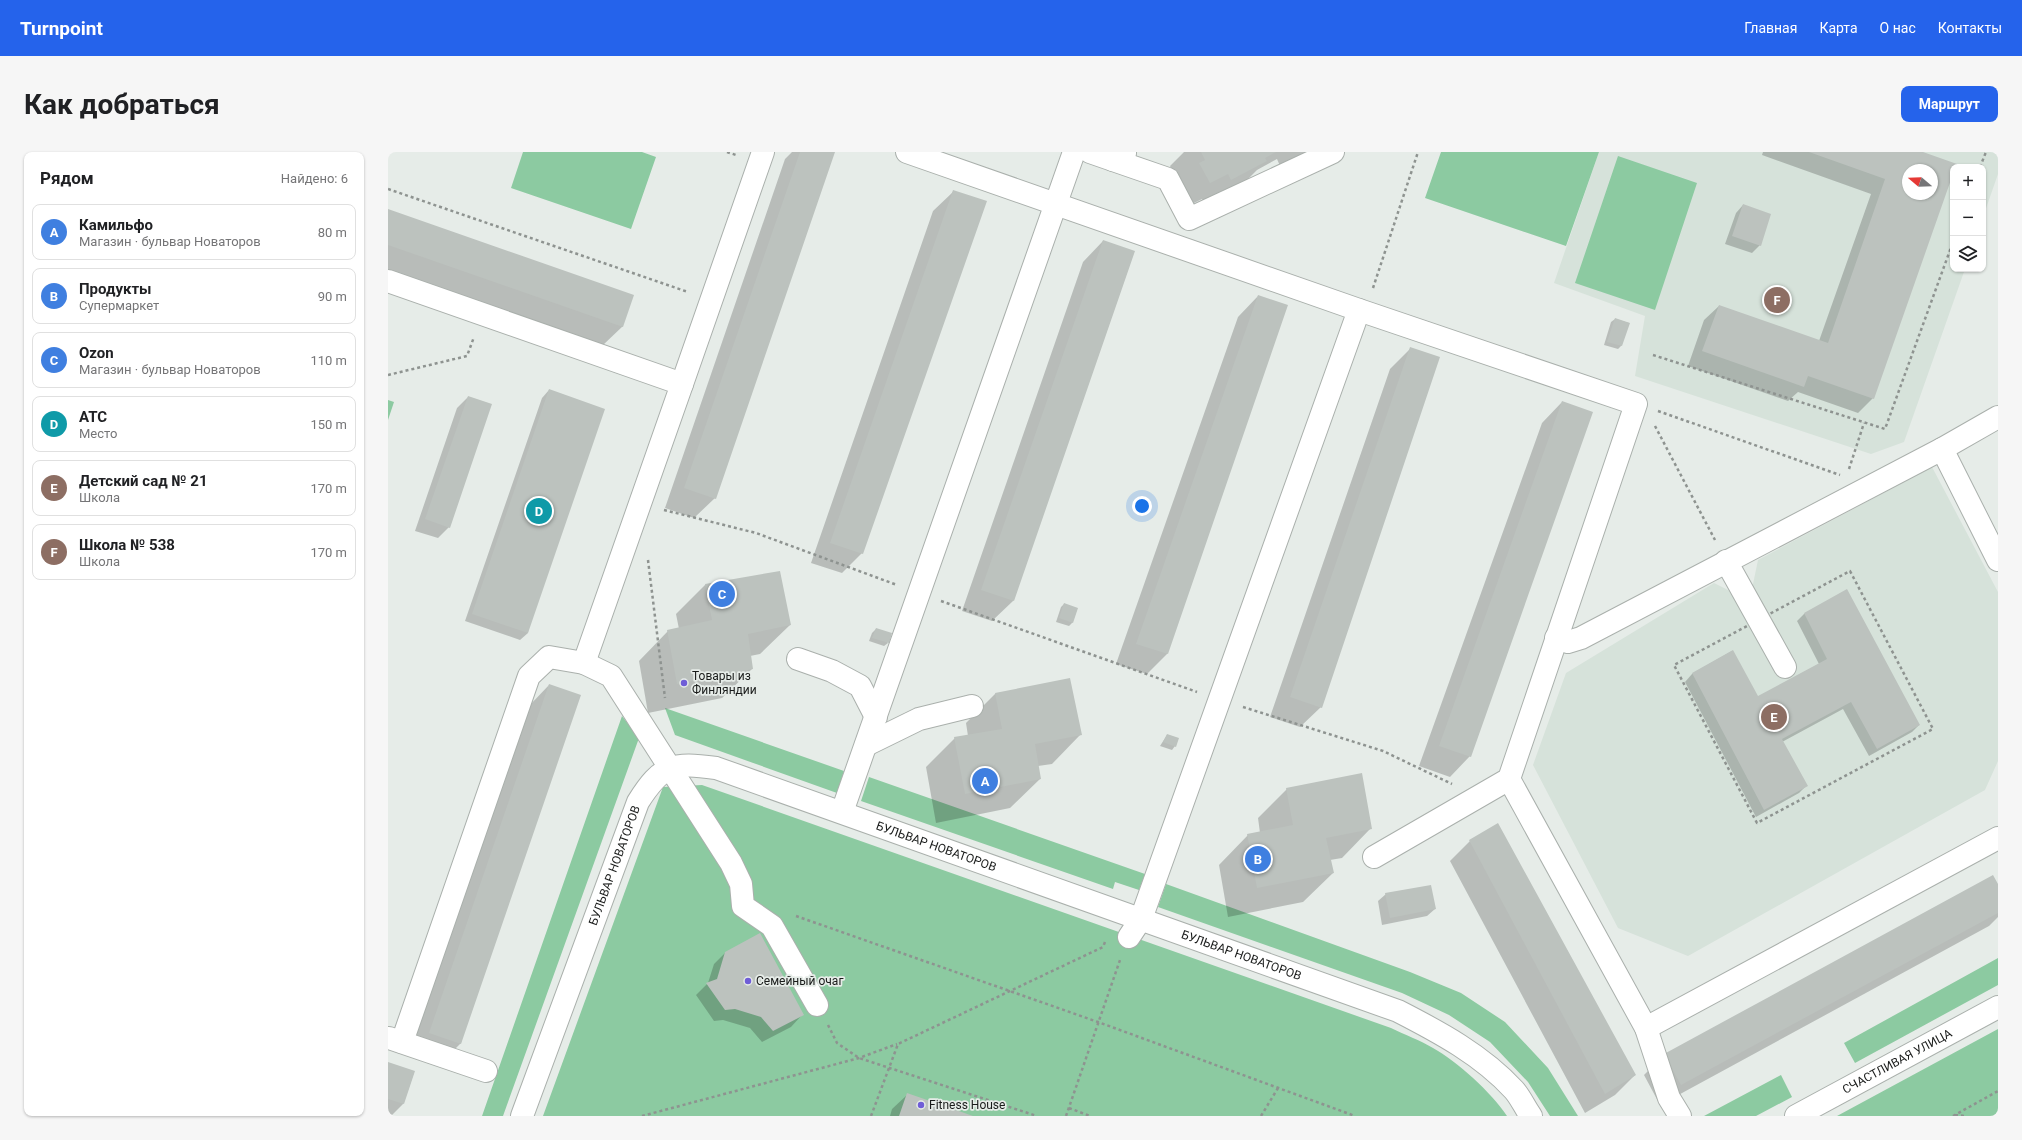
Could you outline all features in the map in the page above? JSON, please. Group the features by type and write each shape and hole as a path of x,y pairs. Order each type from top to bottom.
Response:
{"street":[{"path":"584,663 763,152"},
{"path":"907,152 1359,310 1640,405 1556,638 1509,779 1374,857"},
{"path":"842,812 1074,152"},
{"path":"1090,152 1119,156 1168,178 1189,219 1333,152"},
{"path":"388,281 682,384"},
{"path":"1118,936 1141,919 1359,310"},
{"path":"1556,638 1568,642 1581,638 1726,560 1873,486 1998,417"},
{"path":"1942,449 1998,560"},
{"path":"1726,560 1785,667"},
{"path":"486,1071 395,1040 529,676 549,657 584,663 611,676 731,863 741,884 743,906 772,926 817,1005"},
{"path":"798,659 832,671 860,686 876,717"},
{"path":"866,745 919,719 972,706"},
{"name":"БУЛЬВАР НОВАТОРОВ","path":"522,1116 638,802 651,781 670,768 690,764 716,768 1390,1008 1441,1033 1477,1056 1514,1090 1531,1116"},
{"path":"1509,779 1646,1028 1669,1098 1680,1116"},
{"path":"1646,1028 1998,838"},
{"name":"СЧАСТЛИВАЯ УЛИЦА","path":"1796,1116 1998,1007"}],"path":[{"path":"1359,310 1375,286 1418,152"},
{"path":"1981,164 1986,152"},
{"path":"388,189 712,300"},
{"path":"1653,355 1885,429 1950,250"},
{"path":"388,375 467,356 483,314"},
{"path":"1640,405 1873,486"},
{"path":"1640,405 1726,560"},
{"path":"1846,477 1864,422"},
{"path":"640,504 756,533 919,593 1220,700 1383,751 1479,797"},
{"path":"647,558 665,698"},
{"path":"1850,572 1933,729 1757,823 1674,665 1759,620 1850,572"},
{"path":"794,916 1098,1022 1355,1116"},
{"path":"642,1116 859,1058 898,1044 1103,947 1118,936"},
{"path":"1066,1116 1098,1022 1118,936"},
{"path":"817,1005 837,1043 859,1058 1037,1116"},
{"path":"871,1116 898,1044"},
{"path":"1261,1116 1278,1088"},
{"path":"1954,1115 1998,1090"},
{"path":"1069,1108 1090,1116"},
{"path":"1954,1115 1965,1116"}],"shaded area":[{"path":"1599,152 1998,152 1998,174 1986,208 1986,164 1950,164 1950,272 1964,272 1904,442 1871,454 1635,376 1645,316 1554,283"},
{"path":"1932,467 1998,592 1998,761 1985,790 1688,956 1618,928 1533,765 1566,673 1714,583 1732,592 1753,584 1758,560"}],"green space":[{"path":"523,152 642,152 656,157 631,229 511,188"},
{"path":"1441,152 1599,152 1566,246 1425,198"},
{"path":"1618,156 1697,183 1655,310 1575,283"},
{"path":"388,400 394,402 388,420"},
{"path":"665,708 844,771 837,793 675,735"},
{"path":"622,716 639,738 503,1116 482,1116"},
{"path":"869,777 1145,874 1139,890 1115,882 1113,889 861,801"},
{"path":"702,785 1391,1028 1428,1045 1453,1061 1483,1088 1507,1116 543,1116 663,787"},
{"path":"1166,884 1410,972 1461,993 1505,1022 1548,1068 1578,1116 1550,1116 1528,1082 1490,1042 1449,1015 1402,993 1158,907"},
{"path":"1998,958 1998,985 1855,1063 1844,1043"},
{"path":"1998,1029 1998,1116 1837,1116"},
{"path":"1781,1075 1792,1097 1756,1116 1704,1116"}],"building":[{"path":"800,152 835,152 716,499 684,488"},
{"path":"1201,152 1276,152 1265,158 1267,161 1231,180 1228,174 1210,183 1199,163 1205,160"},
{"path":"1809,152 1923,152 1957,164 1950,164 1950,183 1874,399 1808,376 1804,387 1702,351 1719,305 1828,343 1885,179"},
{"path":"953,190 987,201 863,554 830,543"},
{"path":"1743,204 1771,214 1761,246 1732,236"},
{"path":"388,209 634,295 623,327 388,245"},
{"path":"1103,240 1135,251 1014,601 981,590"},
{"path":"1258,295 1288,305 1168,654 1136,644"},
{"path":"1615,318 1630,323 1622,346 1607,342"},
{"path":"1410,347 1440,357 1322,708 1290,697"},
{"path":"549,389 605,409 528,633 472,614"},
{"path":"468,396 492,404 450,528 425,519"},
{"path":"1562,401 1593,412 1471,757 1439,746"},
{"path":"780,571 791,625 748,634 753,669 677,684 667,630 712,620 705,584"},
{"path":"1847,589 1920,725 1877,749 1851,702 1782,739 1808,786 1764,810 1692,673 1733,650 1758,696 1827,659 1804,613"},
{"path":"1064,603 1078,608 1073,623 1059,618"},
{"path":"876,628 892,633 889,643 872,638"},
{"path":"1070,678 1082,735 1035,744 1041,779 965,794 954,737 1002,729 995,693"},
{"path":"549,684 581,695 461,1044 429,1033"},
{"path":"1167,734 1179,738 1176,747 1163,742"},
{"path":"1362,773 1372,829 1326,838 1334,873 1257,888 1247,834 1293,825 1286,788"},
{"path":"1498,823 1636,1075 1605,1094 1469,840"},
{"path":"1993,875 1998,884 1998,913 1681,1085 1664,1054"},
{"path":"1431,885 1436,909 1390,918 1385,893"},
{"name":"Семейный очаг","path":"760,933 804,1015 773,1031 761,1017 735,1009 725,1010 706,983 717,979 725,952"},
{"path":"388,1062 415,1071 404,1104 388,1099"},
{"name":"Fitness House","path":"907,1093 973,1116 899,1116"}],"place":[{"name":"Школа № 538","path":"1777,300"},
{"name":"АТС","path":"539,511"},
{"name":"Ozon","path":"722,594"},
{"name":"Товары из Финляндии","path":"684,683"},
{"name":"Детский сад № 21","path":"1774,717"},
{"name":"Камильфо","path":"985,781"},
{"name":"Продукты","path":"1258,859"},
{"name":"Семейный очаг","path":"748,981"},
{"name":"Fitness House","path":"921,1105"}]}
